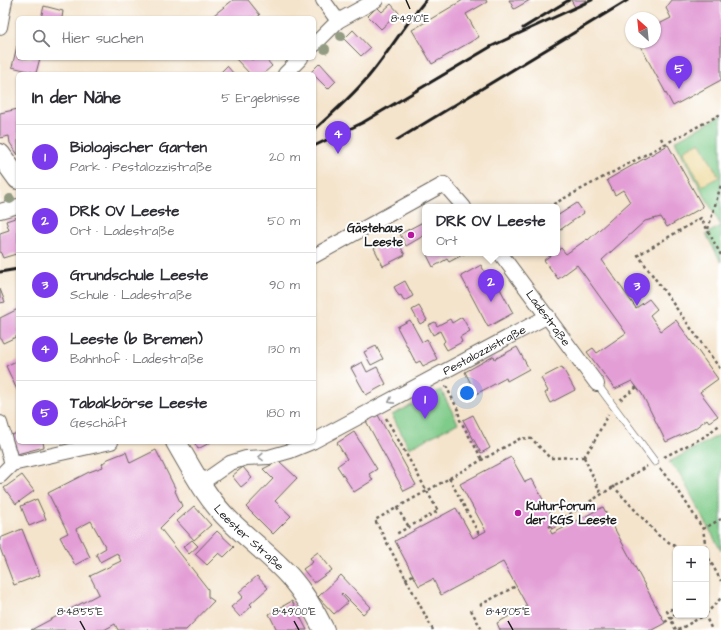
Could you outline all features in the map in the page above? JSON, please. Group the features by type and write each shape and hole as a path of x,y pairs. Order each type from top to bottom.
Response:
{"street":[{"path":"0,27 5,0"},
{"path":"323,0 338,21"},
{"path":"316,43 338,21 376,0"},
{"path":"287,72 299,60"},
{"path":"0,154 16,176"},
{"path":"316,255 444,184 461,204"},
{"path":"0,211 16,207"},
{"name":"Ladestraße","path":"502,256 597,384"},
{"name":"Pestalozzistraße","path":"316,440 548,316"},
{"path":"0,423 12,464"},
{"path":"0,476 12,464 103,444"},
{"name":"Leester Straße","path":"177,444 200,484 228,520 291,578 315,611 324,630"},
{"name":"Pestalozzistraße","path":"200,484 230,463 246,458 269,457 290,452 308,444"}],"lane":[{"path":"597,384 655,462"}],"path":[{"path":"554,204 721,114"},
{"path":"661,138 664,144"},
{"path":"708,230 721,185"},
{"path":"721,255 701,218 638,255 721,370"},
{"path":"440,374 458,410 460,420 482,459"},
{"path":"584,457 594,442 613,405 637,387"},
{"path":"380,407 438,511 396,534"},
{"path":"548,526 655,462 702,438 721,424"},
{"path":"432,630 375,520 521,438 532,439 550,458 584,457"},
{"path":"584,457 601,494"},
{"path":"655,462 678,490 703,529 706,546"},
{"path":"449,478 479,534"},
{"path":"613,486 658,535 676,546"},
{"path":"397,508 409,527"},
{"path":"703,529 721,519"},
{"path":"709,559 721,581"},
{"path":"405,579 413,574"},
{"path":"480,605 516,586"},
{"path":"709,611 721,598"},
{"path":"665,622 675,616 671,609 667,611 677,630 705,615 712,630"},
{"path":"471,610 482,630"}],"green space":[{"path":"721,116 721,226 675,141"},
{"path":"721,226 721,262 706,234"},
{"path":"441,390 458,423 409,448 392,415"},
{"path":"721,434 721,551 680,474 669,462"}],"sand":[{"path":"700,142 719,177 702,186 683,151"}],"building":[{"path":"233,0 248,0 260,15 259,16 213,16"},
{"path":"463,0 486,0 487,2 466,14 479,37 432,64 412,30"},
{"path":"509,0 530,0 514,9"},
{"path":"571,0 587,0 575,7"},
{"path":"672,0 721,0 721,80 673,106 641,48 661,48 661,23 671,18 666,8"},
{"path":"391,4 399,13 381,29 368,16 377,7 382,12"},
{"path":"44,6 63,11 62,16 42,16"},
{"path":"353,30 370,48 361,56 344,39"},
{"path":"16,50 16,60 39,60 36,72 12,67"},
{"path":"237,60 267,60 272,66 265,72 248,72"},
{"path":"320,63 336,81 328,89 316,77 316,72 311,72"},
{"path":"227,66 232,72 221,72"},
{"path":"16,109 16,152 10,143 9,136 0,138 0,113"},
{"path":"668,145 703,207 667,227 661,217 645,221 602,260 636,308 649,299 657,309 650,315 661,331 676,320 718,379 700,392 718,416 709,422 707,419 694,429 666,442 642,394 632,381 615,389 587,352 593,348 597,353 626,333 577,265 558,279 544,260 550,256 560,256 561,248 566,254 587,239 588,240 630,202 623,190 615,195 607,180"},
{"path":"577,203 584,213 560,230 560,214"},
{"path":"16,218 16,254 3,258 0,251 0,233 9,230 6,221"},
{"path":"422,223 422,237 406,246 400,234"},
{"path":"395,237 405,255 383,266 374,248"},
{"path":"428,256 460,256 449,262 447,259 433,267"},
{"path":"481,265 494,290 499,287 513,313 488,327 461,276"},
{"path":"405,281 413,296 404,301 394,287"},
{"path":"0,289 5,302 0,303"},
{"path":"419,306 427,320 420,324 412,310"},
{"path":"16,310 16,337 3,343 0,337 0,318"},
{"path":"462,317 470,331 460,337 462,342 447,350 443,343 445,341 440,331 433,335 428,325 435,322 437,326 450,319 452,323"},
{"path":"410,320 422,342 427,339 437,359 423,366 420,361 416,363 397,327"},
{"path":"376,346 383,359 371,365 364,352"},
{"path":"517,347 529,369 507,381 506,378 476,394 465,372 494,356 495,359"},
{"path":"16,361 16,388 6,366"},
{"path":"362,362 367,372 377,367 386,384 366,395 351,368"},
{"path":"562,367 575,390 550,403 545,393 548,391 541,378"},
{"path":"378,415 416,485 404,491 366,421"},
{"path":"473,415 490,448 481,453 463,420"},
{"path":"354,432 377,469 369,474 373,480 354,492 337,466 347,459 337,443"},
{"path":"16,434 16,444 43,444 44,447 17,454 11,435"},
{"path":"195,444 207,444 198,449"},
{"path":"156,450 176,490 175,491 182,506 160,528 208,589 208,597 214,601 186,630 118,630 115,624 104,630 31,630 99,594 90,576 121,561 117,553 100,562 96,554 106,548 91,521 76,529 90,557 75,565 60,537 68,533 48,493 89,472 103,467 102,464 108,459 126,452 130,463"},
{"path":"511,457 525,482 532,479 557,526 550,530 552,534 603,507 665,623 652,630 500,630 497,623 527,606 503,562 441,595 433,579 419,586 395,541 456,508 473,538 486,531 460,484"},
{"path":"279,461 297,478 275,501 291,516 273,534 246,507 273,479 263,469"},
{"path":"243,467 252,478 241,487 232,476"},
{"path":"22,475 34,491 16,504 4,488"},
{"path":"37,499 46,519 29,526 21,506"},
{"path":"194,506 211,525 194,540 177,521"},
{"path":"22,529 40,575 14,585 0,548 0,538"},
{"path":"217,531 234,547 224,557 219,553 207,565 195,554"},
{"path":"192,540 198,546 189,554 183,547"},
{"path":"318,552 332,570 314,583 303,569 313,562 310,558"},
{"path":"341,575 371,607 363,614 342,593 341,594 348,602 334,614 318,597"},
{"path":"257,576 268,588 250,604 252,606 240,617 231,607 243,597 239,592"},
{"path":"292,601 307,630 277,630 269,614"}],"railway":[{"path":"316,128 369,76 426,0"},
{"path":"523,28 569,0"},
{"path":"316,145 362,123 492,46 592,0"},
{"path":"397,140 628,0"},
{"path":"0,272 16,269"}],"place":[{"name":"Tabakbörse Leeste","path":"679,89"},
{"name":"Leeste (b Bremen)","path":"338,154"},
{"name":"Gästehaus Leeste","path":"411,235"},
{"name":"DRK OV Leeste","path":"491,302"},
{"name":"Grundschule Leeste","path":"637,306"},
{"name":"Biologischer Garten","path":"425,419"},
{"name":"Kulturforum der KGS Leeste","path":"518,513"}]}
